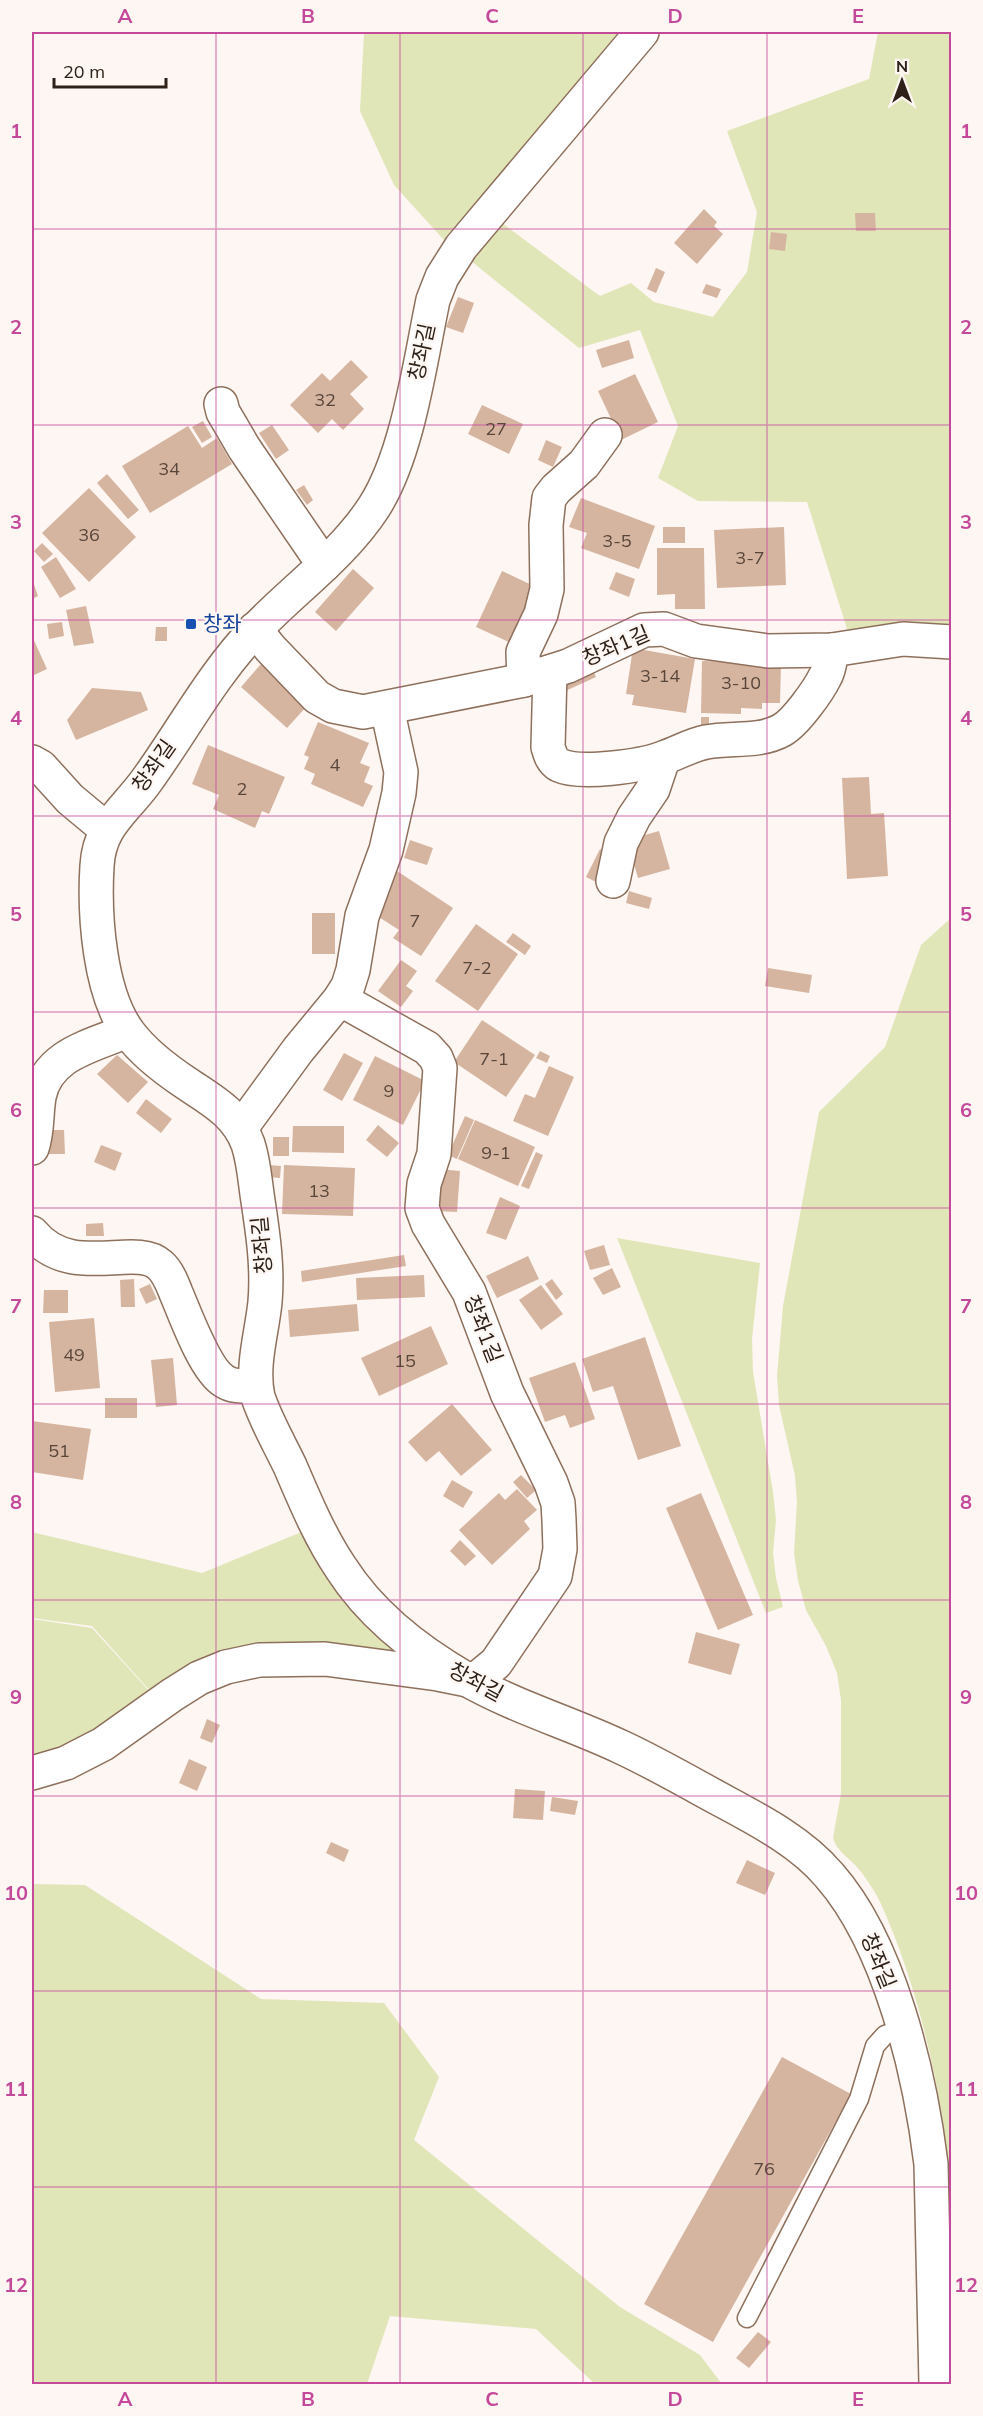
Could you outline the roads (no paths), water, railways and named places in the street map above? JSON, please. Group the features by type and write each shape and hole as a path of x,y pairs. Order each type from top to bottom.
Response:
{"street":[{"name":"창좌길","path":"642,32 461,247 442,277 433,300 401,445 376,504 352,538 255,629 227,662 147,780 106,829 100,845 97,865 100,940 112,998 127,1031 152,1058 184,1082 218,1103 241,1128 248,1145 265,1252 265,1304 255,1386 262,1408 324,1539 341,1569 360,1594 413,1644 468,1680 639,1756 769,1827 805,1852 828,1874 848,1899 880,1960 916,2077 931,2164 936,2385"},
{"path":"221,404 223,412 244,448 324,565"},
{"path":"605,435 584,464 549,498 546,517 547,589 541,614 523,652 537,676 551,758 559,765 612,769 663,759 691,746 707,742 744,740 780,731 797,717 825,677 832,650"},
{"name":"창좌1길","path":"255,629 317,697 333,706 363,712 537,676 586,658 644,630 655,628 696,641 768,651 832,650 903,639 951,642"},
{"path":"241,1128 298,1050 340,999 353,970 362,916 386,850 399,793 401,772 387,708"},
{"path":"613,881 621,843 653,789 663,759"},
{"path":"32,762 41,767 70,799 106,829"},
{"name":"창좌1길","path":"340,999 412,1038 427,1048 436,1058 440,1068 441,1082 434,1154 424,1184 422,1208 428,1224 470,1292 507,1393 551,1483 558,1503 560,1549 555,1576 496,1663 479,1677 468,1680"},
{"path":"32,1148 41,1086 46,1075 55,1065 72,1054 127,1031"},
{"path":"32,1233 44,1246 58,1254 98,1260 137,1258 154,1261 167,1273 213,1371 224,1382 238,1386 255,1386"},
{"path":"32,1773 66,1763 103,1744 172,1695 199,1678 226,1666 289,1658 325,1659 428,1672 468,1680"}],"lane":[{"path":"747,2318 859,2099 874,2046 885,2035 903,2029"}],"place":[{"name":"창좌","path":"191,624"}]}
